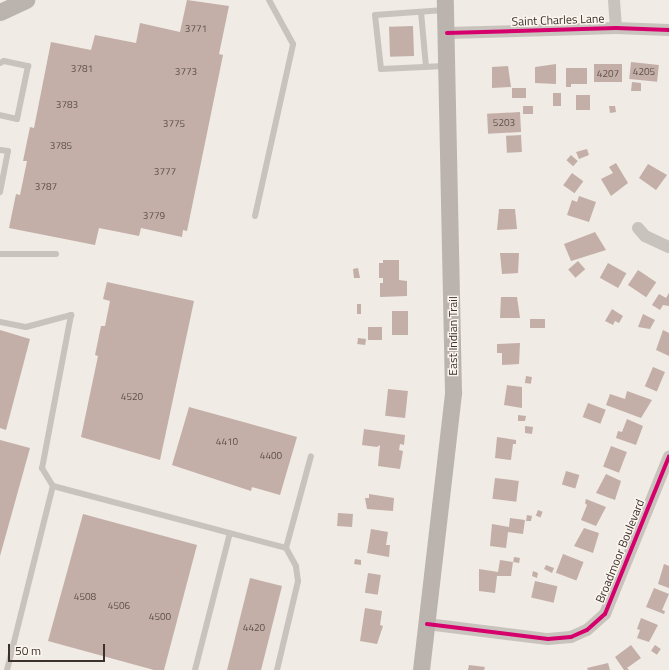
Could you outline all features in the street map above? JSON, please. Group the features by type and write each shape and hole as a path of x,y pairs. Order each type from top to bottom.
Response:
{"main road":[{"path":"0,12 26,0"},
{"name":"East Indian Trail","path":"421,670 453,392 447,33 445,5"}],"street":[{"path":"614,0 616,28"},
{"name":"Saint Charles Lane","path":"447,33 616,28 669,30"},
{"path":"638,228 645,236 669,247"},
{"name":"Broadmoor Boulevard","path":"427,624 548,639 571,637 587,630 605,614 669,456"}],"lane":[{"path":"255,216 293,44 269,0"},
{"path":"445,5 421,12 375,15 381,69 447,66"},
{"path":"421,12 426,67"},
{"path":"0,63 4,61 28,66 17,119 0,115"},
{"path":"0,150 8,152 0,192"},
{"path":"0,254 56,254"},
{"path":"0,322 26,327 71,315 42,468 53,486 286,548"},
{"path":"277,670 298,581 296,566 286,548 311,456"},
{"path":"7,670 53,486"},
{"path":"195,670 230,534"}],"building":[{"path":"187,0 229,6 219,54 223,55 187,231 183,230 182,237 141,228 139,236 99,228 95,245 9,228 16,194 20,195 27,161 23,161 30,127 34,128 51,42 91,50 95,35 136,43 140,23 180,32"},
{"path":"413,26 414,56 390,57 389,27"},
{"path":"631,62 659,65 657,82 629,79"},
{"path":"556,64 556,84 535,83 535,67"},
{"path":"594,64 622,64 622,82 594,82"},
{"path":"508,66 511,87 492,88 492,67"},
{"path":"566,68 587,68 587,84 571,84 571,87 566,87"},
{"path":"632,82 641,83 641,91 631,91"},
{"path":"512,88 526,88 526,98 512,98"},
{"path":"553,93 561,93 561,106 553,106"},
{"path":"576,95 590,95 590,110 576,110"},
{"path":"523,106 533,106 533,114 523,114"},
{"path":"609,106 615,106 616,112 610,113"},
{"path":"520,112 521,132 488,134 487,114"},
{"path":"521,135 522,152 507,153 506,136"},
{"path":"587,149 589,155 579,159 576,152"},
{"path":"571,155 578,161 573,166 566,160"},
{"path":"616,163 628,183 611,196 601,179 613,173 609,167"},
{"path":"648,164 667,175 656,190 639,178"},
{"path":"572,173 583,181 575,193 563,185"},
{"path":"579,196 596,202 589,222 567,215 572,200 577,202"},
{"path":"499,209 515,209 517,229 497,230"},
{"path":"595,232 606,250 571,261 564,244"},
{"path":"500,253 519,253 518,273 502,274"},
{"path":"383,260 399,260 399,280 407,281 407,296 380,297 380,283 383,283 383,278 379,278 379,263 383,263"},
{"path":"578,261 585,269 575,278 568,270"},
{"path":"608,263 626,273 618,288 600,278"},
{"path":"358,268 360,278 354,278 353,269"},
{"path":"638,270 656,282 646,297 628,285"},
{"path":"107,282 194,301 160,460 81,437 98,356 95,355 101,326 105,326 110,301 103,299"},
{"path":"669,293 669,306 663,305 660,310 652,305 659,294 666,298"},
{"path":"501,297 517,297 520,318 500,318"},
{"path":"357,304 361,304 361,314 357,314"},
{"path":"612,309 623,316 619,323 615,321 613,325 605,321"},
{"path":"392,311 408,311 408,335 392,335"},
{"path":"643,314 655,320 650,329 638,327"},
{"path":"530,319 545,319 545,328 530,328"},
{"path":"368,327 382,327 382,340 368,340"},
{"path":"0,330 30,339 6,430 0,428"},
{"path":"663,330 669,333 669,356 656,350"},
{"path":"358,338 366,339 365,345 357,344"},
{"path":"520,343 519,364 502,365 502,353 497,353 497,344"},
{"path":"653,367 665,372 657,391 645,386"},
{"path":"526,376 532,377 531,384 525,383"},
{"path":"507,385 522,387 522,408 504,405"},
{"path":"388,389 408,391 405,418 385,416"},
{"path":"627,391 652,400 641,418 606,405 610,394 625,399"},
{"path":"588,403 606,410 600,424 583,417"},
{"path":"189,407 297,437 280,495 252,487 251,491 172,465"},
{"path":"518,415 526,416 525,421 518,421"},
{"path":"627,419 643,426 636,445 616,438 618,431 622,432"},
{"path":"525,426 533,427 532,434 525,433"},
{"path":"364,429 405,435 404,445 400,444 399,450 403,451 400,469 378,466 380,445 377,447 362,445"},
{"path":"497,437 516,440 516,444 513,444 511,460 495,458"},
{"path":"0,440 30,448 0,556"},
{"path":"611,446 627,452 619,473 603,467"},
{"path":"566,471 579,475 575,488 562,484"},
{"path":"606,474 621,481 615,500 596,493"},
{"path":"495,478 519,481 516,502 492,499"},
{"path":"369,494 394,498 393,511 367,509 365,498 369,498"},
{"path":"586,499 606,507 596,526 581,520 587,505 585,503"},
{"path":"538,510 543,512 540,517 536,516"},
{"path":"338,513 353,514 352,527 337,526"},
{"path":"83,514 197,545 164,670 154,670 48,641"},
{"path":"527,515 532,516 531,521 526,521"},
{"path":"510,518 525,520 523,534 508,532 506,548 490,546 492,524 509,527"},
{"path":"584,528 599,533 593,553 574,546"},
{"path":"371,529 388,532 386,545 390,545 389,557 367,553"},
{"path":"563,554 584,562 576,581 556,573"},
{"path":"514,557 520,558 519,563 513,562"},
{"path":"355,559 361,560 361,565 354,564"},
{"path":"500,560 513,562 511,576 497,576 495,593 479,591 479,569 498,572"},
{"path":"664,564 669,566 669,588 658,584"},
{"path":"546,565 554,568 552,573 544,569"},
{"path":"533,571 538,573 537,578 532,576"},
{"path":"368,573 381,575 378,595 365,593"},
{"path":"250,578 282,586 261,670 227,670"},
{"path":"535,581 557,586 554,603 531,598"},
{"path":"654,588 669,594 662,610 665,611 664,614 646,607"},
{"path":"365,608 382,611 380,625 383,626 377,644 360,641"},
{"path":"641,618 658,625 649,642 637,638 640,630 637,629"},
{"path":"631,645 641,658 627,668 629,670 624,670 615,657"},
{"path":"655,645 661,649 657,655 651,651"},
{"path":"608,663 610,670 588,670 587,668"},
{"path":"469,665 485,667 484,670 468,670"}],"cycle path":[{"path":"447,33 616,28 669,30"},
{"path":"427,624 548,639 571,637 587,630 605,614 669,456"}]}
